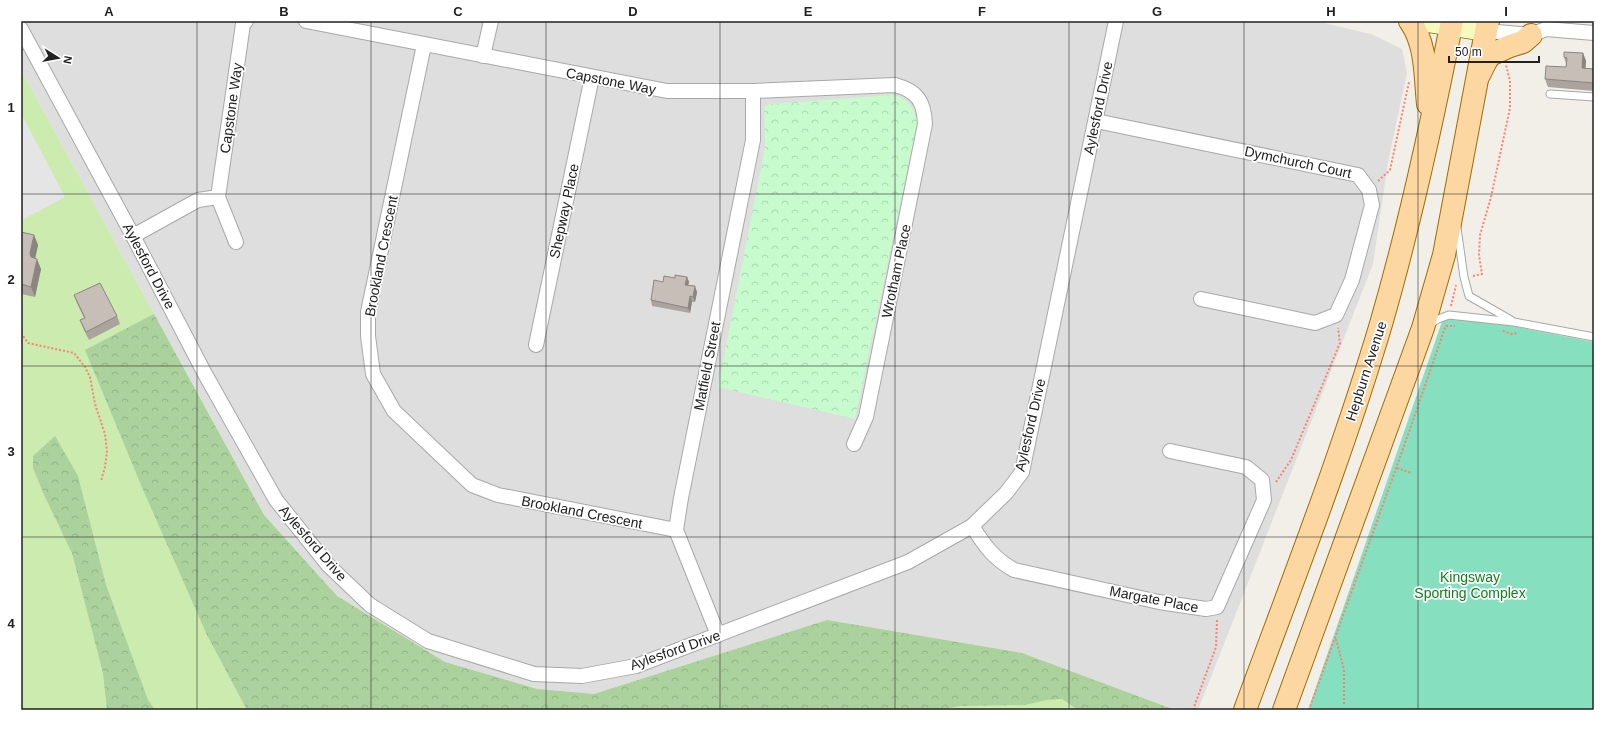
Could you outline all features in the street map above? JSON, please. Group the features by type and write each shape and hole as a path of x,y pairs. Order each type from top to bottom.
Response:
{"main road":[{"path":"1410,21 1416,30 1422,49 1426,76 1430,128"},
{"name":"Hepburn Avenue","path":"1245,710 1352,414 1380,326 1403,244 1452,24"},
{"path":"1284,710 1423,328 1444,254 1487,26"},
{"path":"1477,81 1486,60 1490,56 1510,46 1523,42 1537,28"}],"street":[{"name":"Capstone Way","path":"218,197 243,24 246,21"},
{"name":"Capstone Way","path":"306,21 667,91 753,91 895,85 906,88 918,98"},
{"path":"483,56 491,21"},
{"name":"Aylesford Drive","path":"21,29 134,236 205,374 276,500 328,565 370,605 428,641 534,674 582,676 636,666 908,562 972,526 1006,493 1022,472 1116,21"},
{"path":"1422,21 1594,33"},
{"name":"Brookland Crescent","path":"424,45 368,312 368,336 373,374 394,411 472,486 498,495 676,530"},
{"name":"Shepway Place","path":"536,345 592,77"},
{"name":"Matfield Street","path":"718,635 676,530 680,498 753,140 753,91"},
{"name":"Wrotham Place","path":"854,444 866,417 925,124 925,109 918,98"},
{"name":"Dymchurch Court","path":"1096,121 1358,175 1369,190"},
{"path":"1201,299 1315,323 1336,315 1352,280 1372,205 1369,190"},
{"path":"134,236 198,200 218,197 236,242"},
{"name":"Margate Place","path":"972,526 986,548 1002,563 1014,570 1159,602 1206,610 1217,607 1264,500 1262,480 1246,466 1170,451"}],"lane":[{"path":"1550,94 1594,97"},
{"path":"1454,204 1464,277 1469,296 1514,322"},
{"path":"1423,328 1438,319 1449,315 1514,322 1594,337"}],"path":[{"path":"1369,190 1390,170 1409,80"},
{"path":"1264,500 1291,460 1340,343 1336,315"},
{"path":"21,333 28,343 74,353 85,367 90,377 95,404 105,434 106,456 101,481"},
{"path":"1397,468 1412,473"},
{"path":"1194,710 1216,647 1217,607"},
{"path":"1336,638 1344,670 1344,704"}],"shaded area":[{"path":"21,21 1315,21 1371,34 1402,49 1407,73 1388,162 1373,264 1198,710 1175,710 1022,653 827,620 594,694 537,689 445,662 337,596 264,515 21,70"},
{"path":"21,113 65,197 22,220 21,219"}],"green space":[{"path":"21,70 264,515 337,596 445,662 537,689 594,694 827,620 1022,653 1175,710 21,710"},
{"path":"893,95 898,96 910,105 915,114 917,124 855,419 718,387 765,148 764,108 769,104"},
{"name":"Kingsway Sporting Complex","path":"1445,313 1594,342 1594,710 1308,710"},
{"path":"154,314 264,515 337,596 445,662 537,689 594,694 827,620 1022,653 1175,710 1078,710 1062,699 1047,700 1025,705 960,706 940,710 247,710 207,635 144,492 85,350"},
{"path":"55,436 78,476 106,585 148,700 155,710 107,710 103,673 72,553 33,468 33,456"}],"building":[{"path":"1564,52 1583,53 1582,68 1594,69 1594,83 1545,79 1546,66 1566,67 1567,58 1564,57"},
{"path":"21,232 34,235 30,253 31,257 37,259 31,287 21,284"},
{"path":"675,275 687,277 685,285 695,286 693,297 690,296 688,308 651,300 654,280 663,282 664,276 675,278"},
{"path":"100,283 117,316 86,332 80,320 85,318 74,295"}]}
